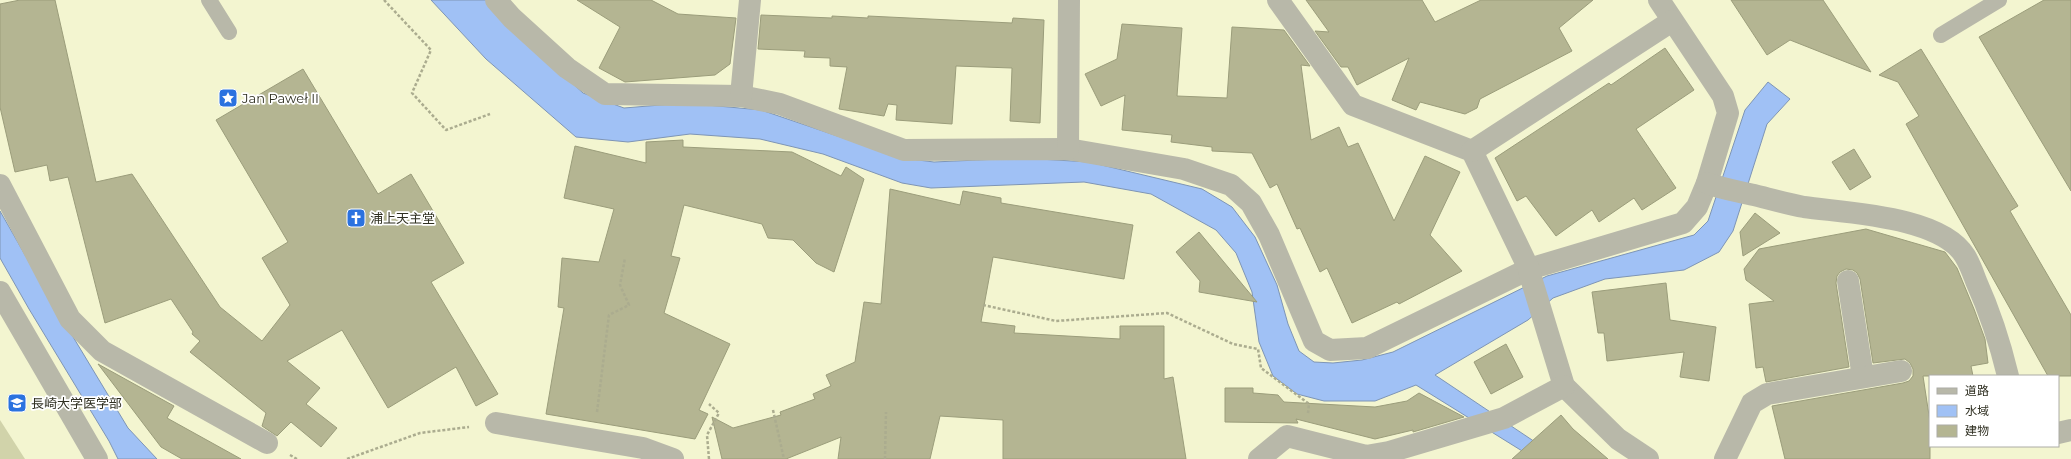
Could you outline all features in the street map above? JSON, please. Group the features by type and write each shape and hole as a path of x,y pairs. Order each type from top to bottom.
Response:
{"street":[{"path":"496,0 512,18 567,68 605,94 741,96 780,104 904,150 1068,148 1184,169 1231,185 1251,203 1269,235 1314,341 1330,350 1366,348 1530,274 1683,223 1714,186 1728,112 1723,96 1659,0"},
{"path":"741,96 750,0"},
{"path":"1068,148 1069,0"},
{"path":"1278,0 1353,105 1472,151 1530,274 1564,386 1618,439 1648,459"},
{"path":"1472,151 1672,21"},
{"path":"0,185 70,319 102,351 267,443"},
{"path":"1714,186 1803,207 1853,212 1897,220 1935,232 1952,243 1965,255 1984,298 1999,340 2008,375"},
{"path":"1848,281 1862,378"},
{"path":"0,292 97,459"},
{"path":"1725,459 1752,403 1767,394 1901,371"},
{"path":"1260,459 1287,436 1366,456 1389,452 1504,418 1564,386"},
{"path":"496,423 602,447 644,448 673,459"},
{"path":"2059,433 2071,430"}],"lane":[{"path":"209,0 229,32"},
{"path":"1941,35 1999,0"}],"path":[{"path":"384,0 431,50 412,92 446,130 490,114"},
{"path":"602,447 609,315 629,305 620,286 626,258"},
{"path":"983,305 1056,321 1166,313 1233,344 1258,349 1261,368 1309,404 1305,440"},
{"path":"709,404 719,413 707,435 709,459"},
{"path":"773,410 784,459"},
{"path":"885,459 886,412"},
{"path":"347,459 420,433 496,423"}],"green space":[{"path":"0,420 25,459 0,459"}],"water":[{"path":"431,0 486,0 514,30 583,93 624,108 685,103 761,110 902,158 934,162 1022,158 1089,162 1202,189 1232,207 1255,237 1277,285 1288,324 1299,351 1314,362 1333,363 1362,360 1393,352 1547,276 1694,235 1708,221 1745,110 1768,82 1790,99 1767,124 1733,231 1719,252 1684,270 1605,279 1553,298 1528,320 1435,375 1550,452 1535,459 1416,385 1375,401 1324,401 1297,394 1273,376 1259,342 1252,292 1236,253 1216,230 1151,194 1084,182 931,188 902,183 823,154 760,139 690,134 628,142 576,137 486,59"},
{"path":"0,211 49,297 128,428 157,459 118,459 109,441 0,258"}],"building":[{"path":"20,0 55,0 96,182 132,174 220,307 262,341 290,305 262,258 288,242 216,120 303,69 378,194 411,174 464,263 431,282 498,394 476,406 456,367 388,408 342,330 287,361 320,388 306,404 337,428 321,447 291,422 277,436 262,426 266,413 190,352 200,341 192,334 193,332 171,299 105,323 68,177 50,181 47,165 15,172 0,107 0,4"},
{"path":"577,0 651,0 678,14 736,18 730,64 715,75 625,82 599,68 620,27"},
{"path":"1306,0 1422,0 1435,22 1481,0 1593,0 1559,28 1572,51 1480,99 1477,108 1465,114 1420,102 1416,110 1392,100 1409,58 1357,85 1348,67 1341,67 1315,31 1329,32"},
{"path":"1731,0 1823,0 1871,72 1790,40 1767,55"},
{"path":"2044,0 2071,0 2071,191 1979,37"},
{"path":"761,15 832,18 832,16 868,18 868,16 1012,23 1013,18 1044,20 1040,123 1010,121 1012,68 956,66 952,124 896,120 897,105 888,104 884,116 839,109 847,67 830,66 830,58 804,57 805,51 758,49"},
{"path":"1122,24 1182,28 1177,96 1227,98 1232,27 1284,30 1310,66 1301,65 1311,140 1339,127 1348,147 1358,143 1394,221 1425,156 1460,172 1430,235 1462,271 1399,304 1397,302 1352,323 1327,268 1320,272 1300,228 1297,229 1277,184 1270,188 1252,153 1212,151 1212,147 1171,142 1172,135 1122,130 1125,95 1101,106 1085,74 1117,59"},
{"path":"1665,48 1694,90 1636,129 1676,188 1642,210 1634,198 1599,222 1592,210 1556,236 1526,196 1517,201 1495,158 1609,83 1611,85"},
{"path":"1921,49 2018,206 2010,211 2071,315 2071,376 2047,375 1906,124 1919,116 1898,82 1879,75"},
{"path":"683,140 683,147 792,152 841,176 846,167 864,179 834,272 816,263 793,240 768,238 762,224 684,205 671,256 680,258 664,313 730,344 699,410 708,414 695,439 546,414 564,308 558,307 562,258 599,262 614,209 564,198 575,146 646,163 646,142"},
{"path":"1854,149 1871,177 1850,190 1832,162"},
{"path":"890,189 960,205 963,191 1001,198 1001,203 1133,225 1124,279 993,257 981,322 1015,326 1014,333 1120,339 1120,326 1164,326 1164,379 1173,377 1186,459 1003,459 1003,420 940,416 930,459 838,459 841,437 786,459 722,459 712,417 733,428 781,415 780,412 815,399 813,394 831,386 826,375 855,362 864,302 881,304"},
{"path":"1755,213 1780,233 1743,256 1740,232"},
{"path":"1866,229 1945,252 1957,268 1974,309 1985,339 1988,363 1971,366 1973,375 1923,376 1929,415 1930,459 1785,459 1772,406 1903,383 1909,381 1913,376 1913,369 1910,363 1905,359 1873,363 1860,279 1857,273 1853,270 1846,269 1840,272 1837,276 1836,283 1849,367 1766,382 1763,367 1756,368 1749,304 1774,301 1746,280 1744,269 1759,249"},
{"path":"1199,232 1257,302 1199,292 1200,281 1176,252"},
{"path":"1666,283 1670,320 1716,327 1709,381 1680,377 1684,352 1607,361 1604,333 1598,333 1592,292"},
{"path":"1506,344 1523,377 1491,394 1474,362"},
{"path":"98,364 174,406 167,418 241,459 182,459 161,447"},
{"path":"1225,388 1253,388 1253,393 1278,395 1284,402 1375,407 1407,401 1419,393 1464,417 1413,432 1413,430 1375,439 1296,419 1298,423 1225,422"},
{"path":"1561,415 1573,429 1608,459 1512,459"}],"place":[{"name":"Jan Paweł II","path":"228,98"},
{"name":"浦上天主堂","path":"356,218"},
{"name":"長崎大学医学部","path":"17,403"}]}
